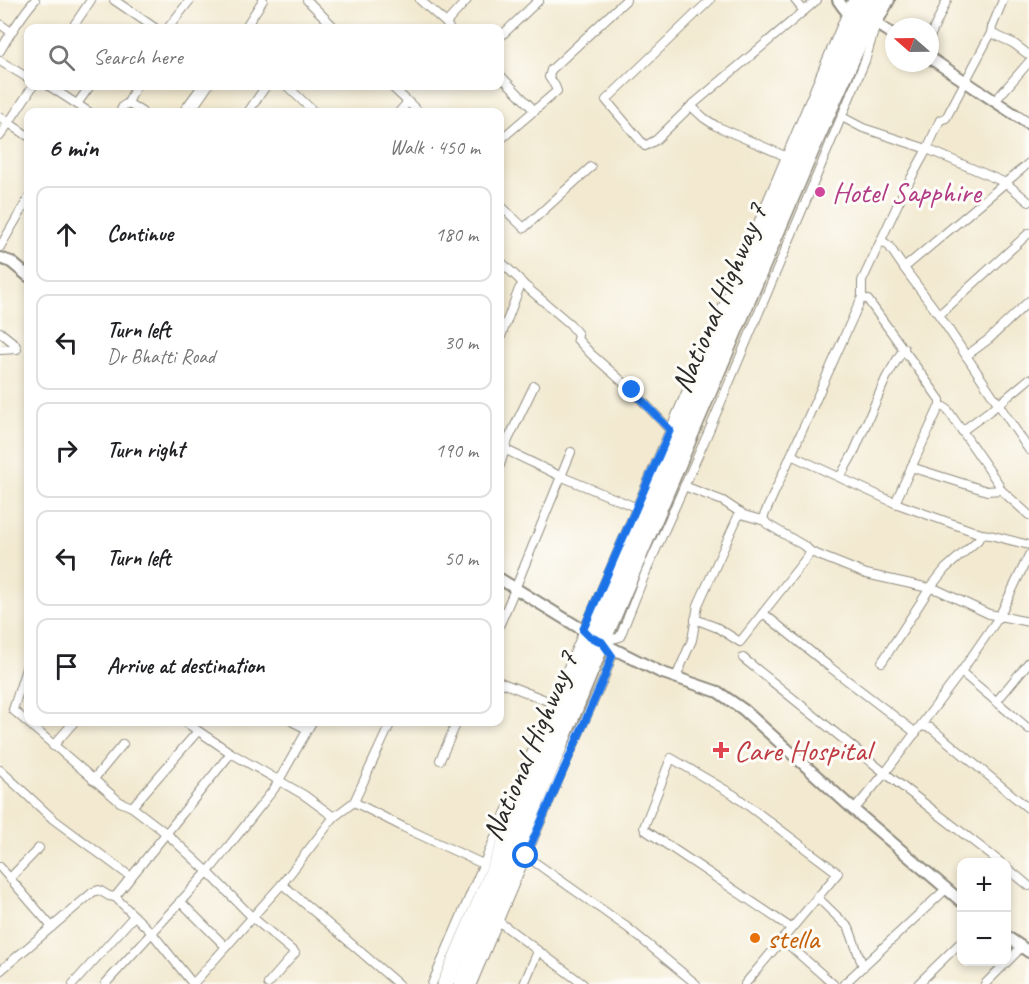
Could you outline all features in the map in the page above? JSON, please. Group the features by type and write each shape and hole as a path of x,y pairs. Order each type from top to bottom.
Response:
{"highway":[{"name":"National Highway 7","path":"461,984 592,637 810,153 861,11 878,0"},
{"path":"445,984 592,637 640,509 861,11"}],"main road":[{"path":"838,0 861,11 885,28"},
{"path":"861,11 890,0"},
{"path":"939,64 1029,123"},
{"path":"0,258 11,262 24,273"},
{"path":"504,582 592,637 660,672 718,692 744,710 854,810 957,898"},
{"path":"1011,939 1025,949"}],"street":[{"path":"0,51 33,3 22,0"},
{"path":"75,24 91,0"},
{"path":"114,0 149,24"},
{"path":"171,24 190,0"},
{"path":"243,24 259,0"},
{"path":"248,24 263,0"},
{"path":"308,0 331,24"},
{"path":"420,0 446,24"},
{"path":"449,24 467,0"},
{"path":"504,33 539,0"},
{"path":"504,137 557,92 549,77 552,70 626,0"},
{"path":"710,0 606,99 645,146 656,140 691,106 817,0"},
{"path":"795,0 804,11"},
{"path":"939,18 947,0"},
{"path":"762,520 862,297 862,281 881,240 940,120 946,118 991,33 1003,0"},
{"path":"592,637 620,637 865,61 861,11"},
{"path":"504,449 560,476 640,509 670,430 785,156 861,11"},
{"path":"0,24 11,32"},
{"path":"991,33 1014,43 1029,55"},
{"path":"0,61 24,76"},
{"path":"996,101 1029,62"},
{"path":"504,79 535,111"},
{"path":"0,136 30,90"},
{"path":"55,90 82,108"},
{"path":"76,104 87,90"},
{"path":"122,108 128,103 134,90"},
{"path":"186,108 199,90"},
{"path":"193,108 205,90"},
{"path":"251,108 263,90"},
{"path":"291,90 310,108"},
{"path":"396,90 415,108"},
{"path":"403,108 408,102"},
{"path":"128,103 136,108"},
{"path":"691,106 716,126 785,156"},
{"path":"0,117 24,133"},
{"path":"842,117 863,128 927,149 1006,183 1029,202"},
{"path":"904,268 1029,163"},
{"path":"504,209 524,228 591,167"},
{"path":"0,247 24,206"},
{"path":"939,315 1029,233"},
{"path":"881,240 889,246 939,315 1029,450"},
{"path":"504,265 570,324 578,334 577,339 591,354 632,390 670,430"},
{"path":"504,329 523,284"},
{"path":"862,297 868,300 940,400 940,405 894,503"},
{"path":"966,356 1029,302"},
{"path":"0,332 15,344 17,349 0,350"},
{"path":"840,477 854,452 886,378 904,348"},
{"path":"962,431 1029,379"},
{"path":"504,445 534,386"},
{"path":"940,405 947,409 999,483 1001,490 1029,515"},
{"path":"504,615 570,452"},
{"path":"791,455 894,503 981,534 1029,545"},
{"path":"911,466 987,491 1001,490"},
{"path":"684,486 723,501 744,515 762,520 811,552 866,574 938,590 989,614 1029,622"},
{"path":"676,677 692,640 698,605 740,512"},
{"path":"882,662 930,588 945,569 978,540 981,534"},
{"path":"695,619 718,628 740,642 811,552"},
{"path":"854,810 918,730 999,617 1027,564 1029,555"},
{"path":"763,613 831,668 918,730 931,728 1029,809"},
{"path":"432,984 553,703 592,637"},
{"path":"472,984 612,656 592,637"},
{"path":"743,658 995,858"},
{"path":"996,702 1029,662"},
{"path":"961,672 1029,729"},
{"path":"24,675 13,710 24,720"},
{"path":"504,684 553,703"},
{"path":"31,726 120,802 132,807 166,833 252,917 294,953 268,984"},
{"path":"53,746 70,726"},
{"path":"192,726 231,753 304,795 334,817"},
{"path":"105,984 213,866 278,781 308,726"},
{"path":"0,970 93,892 99,890 115,897 152,933 193,984 282,884 334,817 354,802 389,726"},
{"path":"440,760 455,726"},
{"path":"132,807 198,730"},
{"path":"93,780 123,744"},
{"path":"115,897 231,753"},
{"path":"745,984 838,873 734,795 671,758 644,827 645,830 791,928"},
{"path":"0,770 53,819 131,877"},
{"path":"354,802 483,864"},
{"path":"10,878 39,848"},
{"path":"526,856 628,928 691,983"},
{"path":"0,867 52,927"},
{"path":"1011,871 1029,886"},
{"path":"282,884 399,984"},
{"path":"844,984 946,889"},
{"path":"817,897 849,928 863,967"},
{"path":"180,901 226,947"},
{"path":"73,984 134,916"},
{"path":"498,921 583,984"},
{"path":"782,939 833,984"},
{"path":"918,984 957,946"},
{"path":"986,984 1016,953 1025,949"},
{"path":"524,984 538,951"}],"place":[{"name":"Hotel Sapphire","path":"820,192"},
{"name":"Care Hospital","path":"721,750"},
{"name":"stella","path":"755,938"}],"route":[{"path":"526,856 612,656 602,642 590,637 583,630 670,430 632,390"}]}
